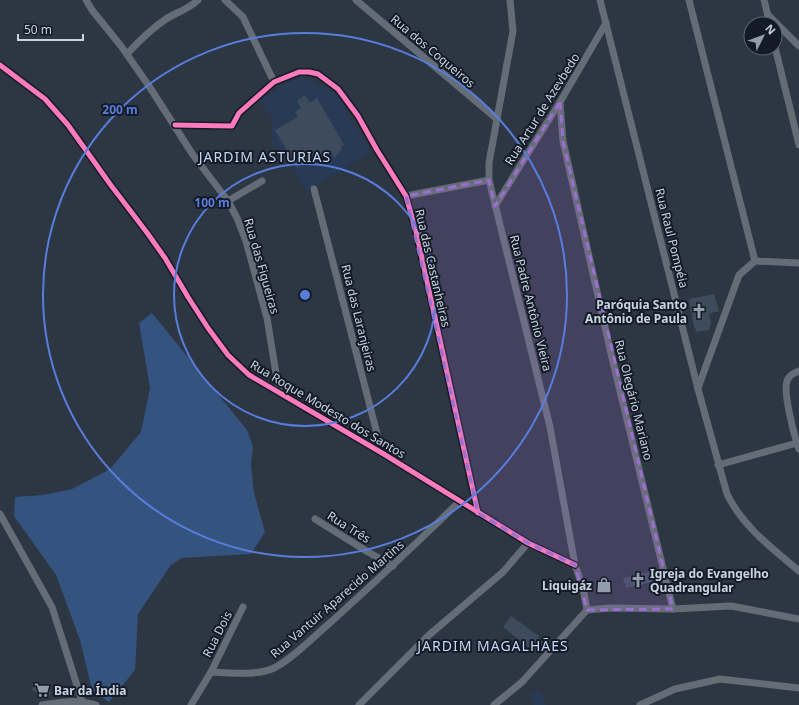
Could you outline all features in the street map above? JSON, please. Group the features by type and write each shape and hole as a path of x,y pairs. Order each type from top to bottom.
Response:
{"street":[{"name":"Rua das Figueiras","path":"86,0 92,10 127,54 193,155 228,201 237,218 246,241 267,318 279,392"},
{"path":"127,54 152,29 168,18 191,7 198,0"},
{"path":"225,0 243,17 274,82"},
{"name":"Rua dos Coqueiros","path":"356,0 496,119"},
{"name":"Rua Padre Antônio Vieira","path":"510,0 513,31 496,119 489,163 489,180 550,427 575,565 583,588 587,610"},
{"name":"Rua Raul Pompéia","path":"600,0 698,389 727,494 734,508 750,528 799,571"},
{"path":"689,0 755,261"},
{"path":"764,0 768,15 799,46"},
{"name":"Rua Artur de Azevbedo","path":"495,206 560,102 606,23"},
{"path":"777,56 799,145"},
{"name":"Rua Roque Modesto dos Santos","path":"0,65 45,99 68,125 165,258 188,297 228,355 249,375 382,453 528,543 575,565"},
{"name":"Rua das Castanheiras","path":"174,125 232,126 239,113 274,82 299,72 318,74 338,89 358,116 377,150 406,196 416,231 478,512"},
{"name":"Rua Olegário Mariano","path":"560,102 563,142 612,358 673,609"},
{"path":"406,196 489,180"},
{"path":"228,201 262,181"},
{"name":"Rua das Laranjeiras","path":"314,189 382,453"},
{"path":"698,389 739,275 755,261 799,263"},
{"path":"718,465 798,446 790,413 786,387 792,374 799,371"},
{"name":"Rua Vantuir Aparecido Martins","path":"211,672 241,674 274,669 293,655 393,566 460,501"},
{"path":"0,514 52,607 82,701"},
{"name":"Rua Três","path":"315,519 393,566"},
{"path":"359,705 429,636 503,572 528,543"},
{"path":"494,705 522,682 587,610 610,608 673,609 731,606 799,619"},
{"name":"Rua Dois","path":"211,672 243,607"},
{"path":"191,705 211,672"},
{"path":"640,705 675,690 720,679 799,688"},
{"path":"42,705 68,701 82,701 96,705"}],"highlighted area":[{"path":"560,102 563,141 673,609 587,610 575,565 528,543 478,513 406,196 489,180 495,206"}],"shaded area":[{"path":"302,77 317,82 336,94 371,152 306,191 284,152 272,145 272,118 260,101 286,83"},
{"path":"152,313 247,430 253,447 251,464 254,493 265,532 251,554 182,558 171,565 138,614 135,670 109,702 92,690 80,640 56,575 14,516 15,497 43,495 72,489 110,469 141,432 150,388 139,323"},
{"path":"540,690 546,705 534,705 530,695"}],"building":[{"path":"305,95 310,103 317,98 344,145 341,146 342,149 334,158 331,152 321,159 319,155 297,167 275,130 298,117 295,112 301,108 297,101"},
{"name":"Paróquia Santo Antônio de Paula","path":"714,294 719,311 709,314 711,323 709,330 697,332 694,327 689,299"},
{"name":"Igreja do Evangelho Quadrangular","path":"651,571 653,582 626,588 623,578"},
{"path":"511,616 539,636 538,638 546,644 537,653 533,648 531,649 503,627"},
{"name":"Bar da Índia","path":"35,683 51,691 49,697 43,696 32,690"}],"cycle path":[{"path":"0,65 45,99 68,125 165,258 208,328 228,355 249,375 382,453 528,543 575,565"},
{"path":"175,125 232,126 239,113 274,82 299,72 318,74 338,89 358,116 377,150 406,196 416,231 478,513"}],"place":[{"name":"Paróquia Santo Antônio de Paula","path":"699,311"},
{"name":"Igreja do Evangelho Quadrangular","path":"638,580"},
{"name":"Liquigáz","path":"604,585"},
{"name":"Bar da Índia","path":"42,690"}],"district":[{"name":"JARDIM ASTURIAS","path":"265,156"},
{"name":"JARDIM MAGALHÃES","path":"493,645"}]}
